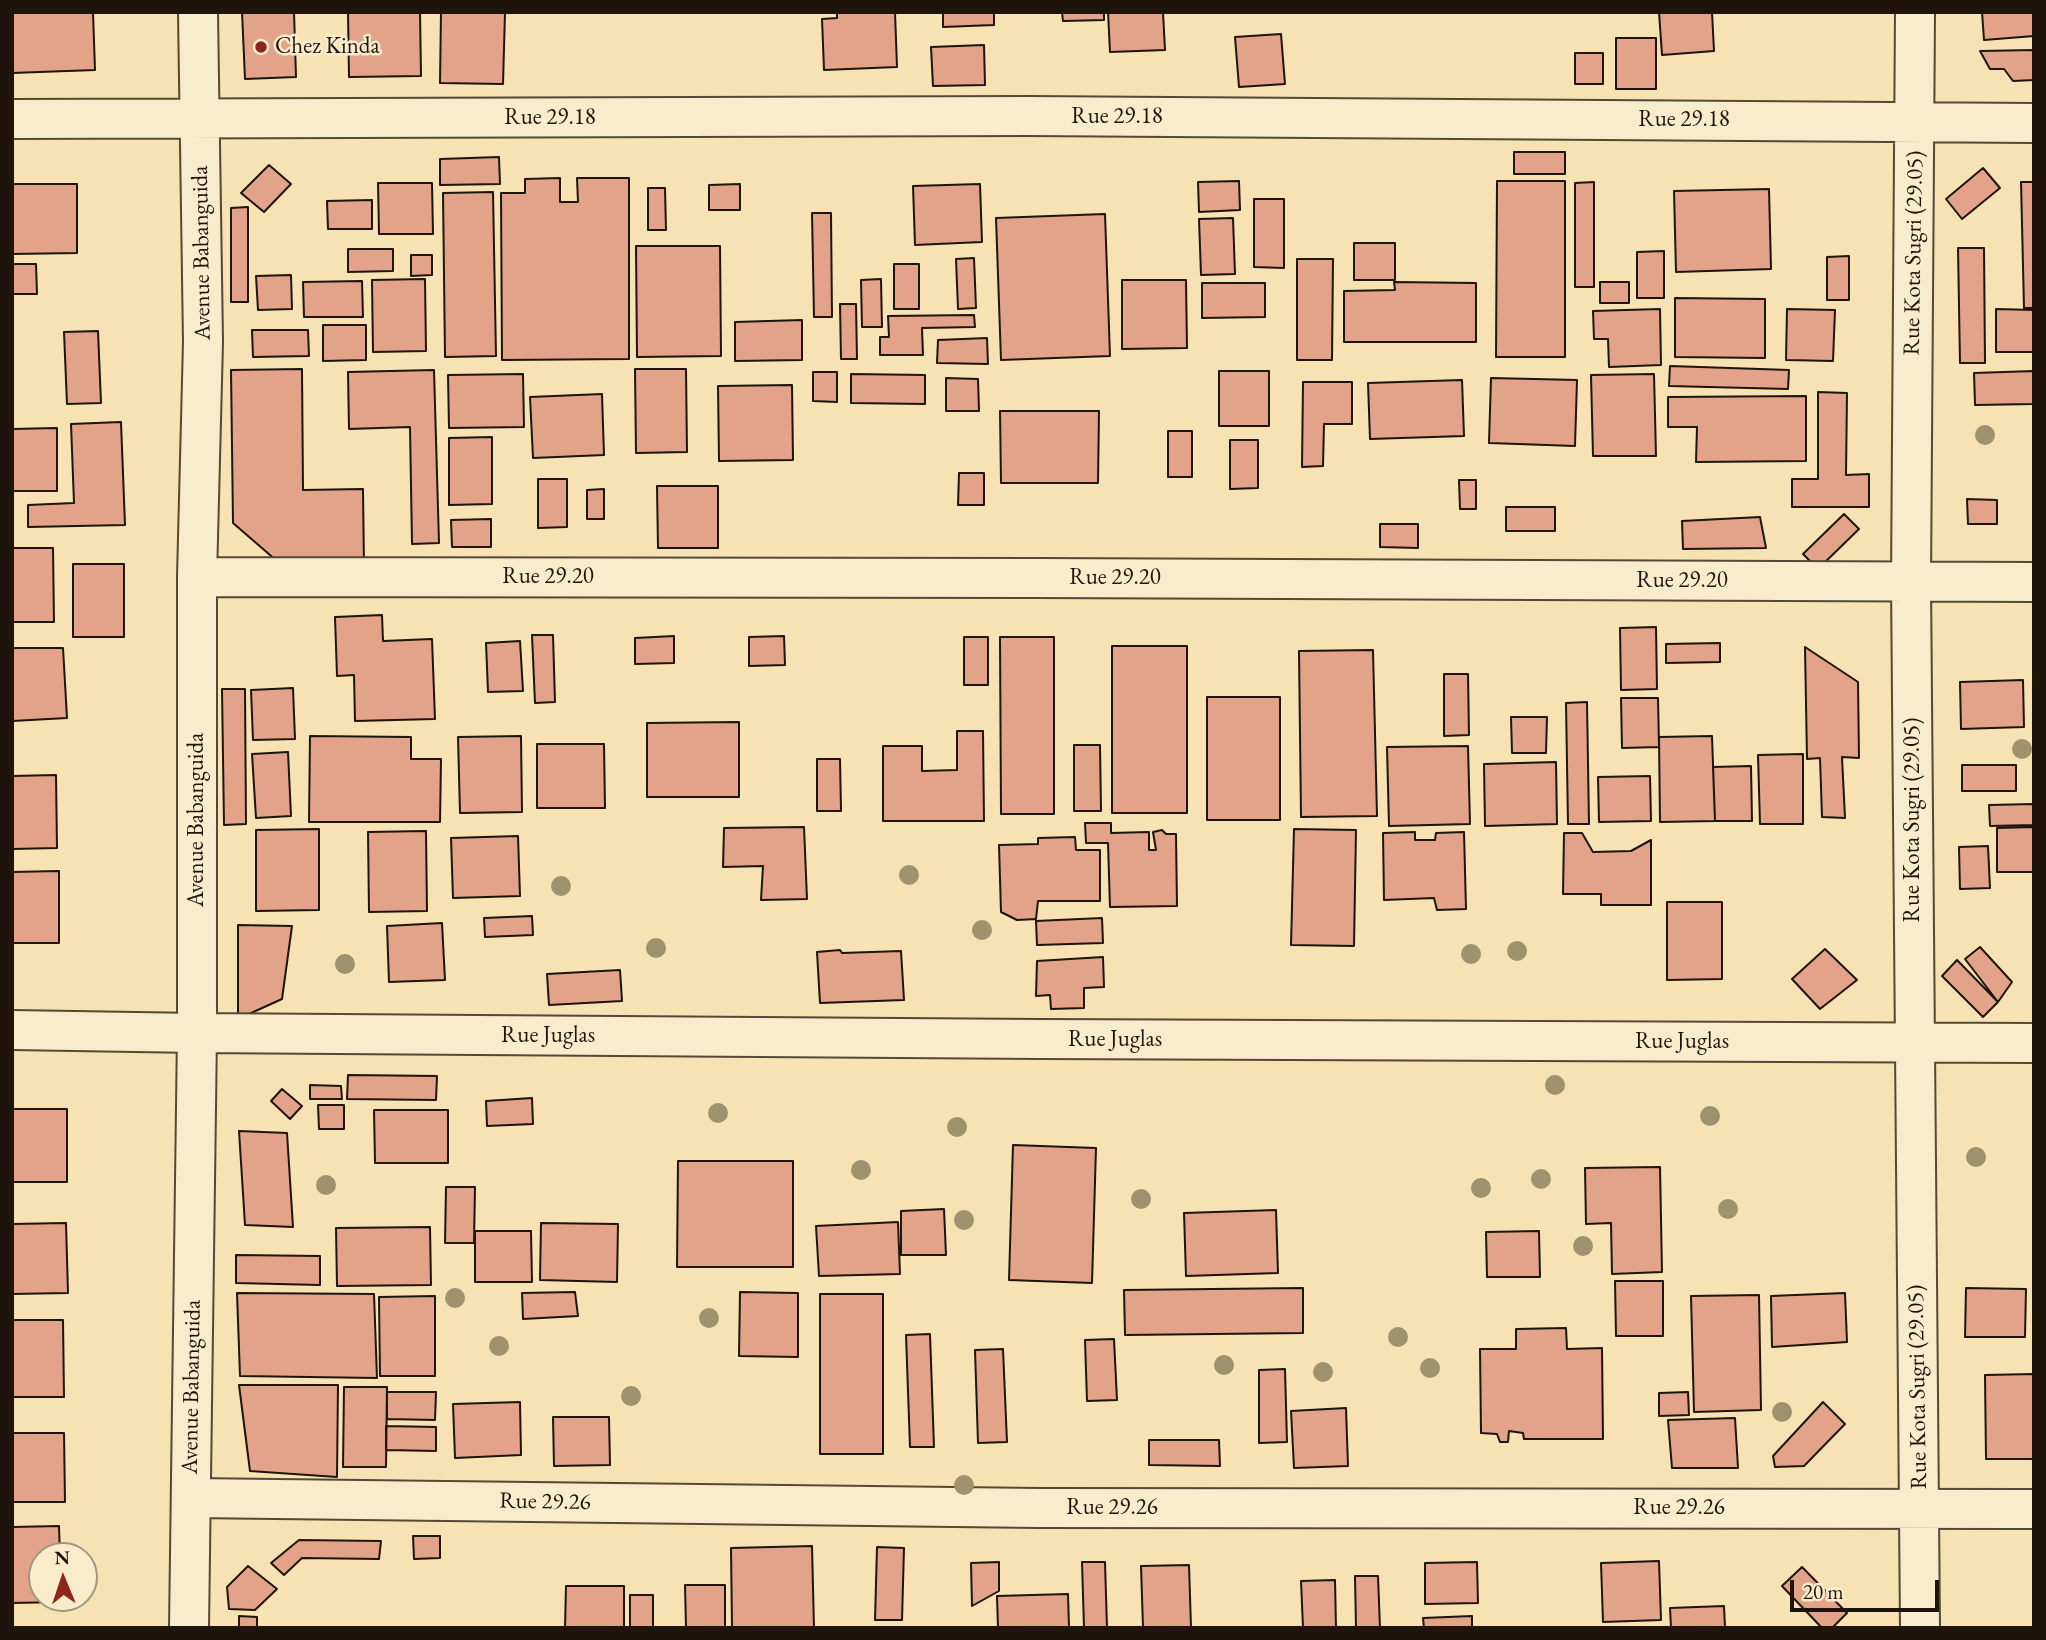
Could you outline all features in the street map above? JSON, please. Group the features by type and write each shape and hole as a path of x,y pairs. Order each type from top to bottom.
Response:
{"street":[{"name":"Avenue Babanguida","path":"189,1628 197,1033 197,577 203,342 198,12"},
{"name":"Rue Kota Sugri (29.05)","path":"1915,12 1911,582 1920,1628"},
{"name":"Rue 29.18","path":"12,119 1040,116 2034,123"},
{"name":"Rue 29.20","path":"197,577 2034,582"},
{"name":"Rue Juglas","path":"12,1030 2034,1043"},
{"name":"Rue 29.26","path":"191,1498 1040,1508 2034,1509"}],"building":[{"path":"12,12 93,12 95,70 12,73"},
{"path":"242,12 294,12 296,77 245,79"},
{"path":"348,12 420,12 421,76 349,77"},
{"path":"441,12 505,13 503,84 440,83"},
{"path":"837,12 895,12 897,67 824,70 822,19 837,18"},
{"path":"943,12 994,12 994,25 943,27"},
{"path":"1062,12 1104,12 1104,20 1063,21"},
{"path":"1108,12 1163,12 1165,50 1110,52"},
{"path":"1659,12 1712,12 1714,51 1662,55"},
{"path":"1982,12 2034,12 2034,36 1984,40"},
{"path":"1281,34 1285,84 1239,87 1235,37"},
{"path":"1616,38 1656,38 1656,89 1616,89"},
{"path":"984,45 985,85 933,86 931,47"},
{"path":"2034,50 2034,80 2013,81 2004,69 1990,69 1980,51"},
{"path":"1575,53 1603,53 1603,84 1575,84"},
{"path":"1514,152 1565,152 1565,174 1514,174"},
{"path":"499,157 500,184 440,185 440,159"},
{"path":"269,165 291,184 264,212 241,193"},
{"path":"1983,168 2000,188 1962,219 1946,199"},
{"path":"560,178 560,202 578,202 577,178 629,178 629,359 502,360 501,193 525,193 525,179"},
{"path":"1239,181 1240,210 1199,212 1198,182"},
{"path":"1497,181 1565,181 1565,357 1496,357"},
{"path":"1594,182 1594,287 1575,287 1575,183"},
{"path":"2021,182 2034,182 2034,308 2024,308"},
{"path":"378,183 432,183 433,234 379,234"},
{"path":"12,184 77,184 77,253 12,254"},
{"path":"740,184 740,210 709,210 709,185"},
{"path":"980,184 982,242 915,245 913,186"},
{"path":"648,188 665,188 666,230 648,230"},
{"path":"1769,189 1771,269 1676,272 1674,191"},
{"path":"493,192 496,356 445,357 443,193"},
{"path":"1254,199 1284,199 1284,268 1254,267"},
{"path":"372,200 372,229 328,229 327,201"},
{"path":"248,207 248,302 231,302 231,208"},
{"path":"812,213 831,213 832,317 814,317"},
{"path":"1105,214 1110,356 1001,360 996,218"},
{"path":"1233,218 1235,274 1201,275 1199,219"},
{"path":"1354,243 1395,243 1395,280 1354,280"},
{"path":"636,246 720,246 721,356 637,357"},
{"path":"1958,248 1984,248 1985,363 1960,363"},
{"path":"348,249 393,249 393,271 348,272"},
{"path":"1664,251 1664,298 1637,298 1637,252"},
{"path":"411,255 432,255 432,275 411,276"},
{"path":"1849,256 1849,300 1827,300 1827,257"},
{"path":"974,258 976,308 958,309 956,259"},
{"path":"1297,259 1333,259 1332,360 1297,360"},
{"path":"12,264 36,264 37,294 12,294"},
{"path":"894,264 919,264 919,309 894,309"},
{"path":"291,275 292,309 258,310 256,276"},
{"path":"425,279 426,351 373,352 372,280"},
{"path":"881,279 882,327 862,327 861,280"},
{"path":"1122,280 1186,280 1187,348 1122,349"},
{"path":"362,281 363,317 304,317 303,282"},
{"path":"1394,282 1476,283 1476,342 1344,342 1344,291 1395,290"},
{"path":"1600,282 1629,282 1629,303 1600,303"},
{"path":"1202,283 1265,283 1265,317 1202,318"},
{"path":"1675,298 1765,299 1765,358 1675,357"},
{"path":"840,304 856,304 857,359 841,359"},
{"path":"1660,309 1661,365 1609,367 1608,339 1594,339 1593,311"},
{"path":"1787,309 1835,310 1833,361 1786,360"},
{"path":"1996,309 2034,310 2034,352 1996,352"},
{"path":"974,315 975,327 922,328 923,355 880,355 880,337 889,337 888,316"},
{"path":"802,320 802,360 735,361 735,322"},
{"path":"323,325 366,325 366,360 323,361"},
{"path":"252,330 308,330 309,356 253,357"},
{"path":"98,331 101,403 67,404 64,332"},
{"path":"987,338 988,364 937,363 938,340"},
{"path":"1670,366 1789,370 1788,389 1669,386"},
{"path":"302,369 303,490 363,489 364,567 285,568 233,523 231,370"},
{"path":"635,369 686,369 687,452 636,453"},
{"path":"434,370 439,543 412,544 410,427 349,429 348,372"},
{"path":"1219,371 1269,371 1269,426 1219,426"},
{"path":"2034,371 2034,404 1975,405 1974,373"},
{"path":"813,372 837,372 837,402 813,401"},
{"path":"523,374 524,427 449,428 448,375"},
{"path":"851,374 925,375 925,404 851,403"},
{"path":"1654,374 1656,456 1593,456 1591,375"},
{"path":"946,378 978,379 979,411 946,411"},
{"path":"1491,378 1577,380 1575,446 1489,443"},
{"path":"1462,380 1464,436 1370,439 1368,383"},
{"path":"1303,382 1352,382 1352,424 1324,424 1323,466 1302,467"},
{"path":"792,385 793,460 719,461 718,386"},
{"path":"1818,392 1847,393 1846,475 1869,474 1869,507 1792,507 1792,479 1818,479"},
{"path":"602,394 604,455 533,458 530,397"},
{"path":"1806,396 1806,461 1696,462 1697,427 1668,427 1668,397"},
{"path":"1000,411 1099,411 1098,483 1001,483"},
{"path":"121,422 125,525 28,527 28,505 74,503 71,424"},
{"path":"57,428 57,491 12,491 12,429"},
{"path":"1168,431 1192,431 1192,477 1168,477"},
{"path":"492,437 492,504 449,505 449,438"},
{"path":"1230,440 1258,440 1258,488 1230,489"},
{"path":"959,473 984,473 984,505 958,505"},
{"path":"538,479 567,479 567,527 538,528"},
{"path":"1459,480 1476,480 1476,509 1460,509"},
{"path":"657,486 718,486 718,548 658,548"},
{"path":"604,489 604,519 587,519 587,490"},
{"path":"1967,499 1997,500 1997,524 1968,524"},
{"path":"1506,507 1555,507 1555,531 1506,531"},
{"path":"1844,514 1859,529 1818,569 1803,554"},
{"path":"1760,517 1766,548 1683,549 1682,521"},
{"path":"491,519 491,547 452,547 451,520"},
{"path":"1380,524 1418,524 1418,548 1380,547"},
{"path":"12,548 53,548 54,622 12,622"},
{"path":"73,564 124,564 124,637 73,637"},
{"path":"382,615 383,641 432,639 435,719 355,721 354,675 337,676 335,617"},
{"path":"1656,627 1657,689 1621,690 1620,628"},
{"path":"532,635 553,635 555,702 535,703"},
{"path":"674,636 674,663 635,664 635,638"},
{"path":"784,636 785,665 749,666 749,637"},
{"path":"964,637 988,637 988,685 964,685"},
{"path":"1000,637 1054,637 1054,814 1001,814"},
{"path":"520,641 523,691 488,692 486,643"},
{"path":"1720,643 1720,662 1666,663 1666,644"},
{"path":"1112,646 1187,646 1187,813 1112,813"},
{"path":"1805,647 1858,682 1859,758 1842,757 1845,818 1822,817 1820,758 1807,759"},
{"path":"12,648 63,648 67,718 12,721"},
{"path":"1373,650 1377,816 1301,817 1299,651"},
{"path":"1444,674 1468,674 1469,735 1444,736"},
{"path":"2023,680 2024,727 1961,729 1960,682"},
{"path":"293,688 295,739 253,740 251,690"},
{"path":"222,689 245,689 246,824 224,825"},
{"path":"1207,697 1280,697 1280,820 1207,820"},
{"path":"1621,698 1658,698 1659,747 1622,748"},
{"path":"1587,702 1589,824 1568,824 1566,703"},
{"path":"1511,717 1547,717 1546,753 1512,753"},
{"path":"739,722 739,797 647,797 647,723"},
{"path":"957,731 983,731 984,821 883,821 883,746 922,746 922,771 957,770"},
{"path":"310,736 411,737 411,759 441,759 440,822 309,822"},
{"path":"521,736 522,812 460,813 458,737"},
{"path":"1712,736 1715,821 1660,822 1659,737"},
{"path":"537,744 604,744 605,808 537,808"},
{"path":"1074,745 1100,745 1101,811 1074,811"},
{"path":"1468,746 1470,824 1389,826 1387,747"},
{"path":"288,752 291,816 256,818 252,754"},
{"path":"1803,754 1803,824 1760,824 1758,755"},
{"path":"817,759 840,759 841,811 817,811"},
{"path":"1556,762 1557,824 1485,826 1484,764"},
{"path":"1962,765 2016,765 2016,791 1962,791"},
{"path":"1751,766 1752,821 1715,821 1713,767"},
{"path":"56,775 57,848 12,849 12,776"},
{"path":"1650,776 1651,821 1599,822 1598,777"},
{"path":"2034,804 2034,825 1990,826 1989,805"},
{"path":"1085,823 1111,823 1111,833 1149,832 1149,850 1156,850 1153,832 1162,830 1166,834 1176,834 1177,906 1110,907 1108,843 1086,843"},
{"path":"804,827 807,899 761,900 763,866 723,867 724,828"},
{"path":"2034,827 2034,872 1997,872 1997,828"},
{"path":"319,829 319,910 256,911 256,830"},
{"path":"1294,829 1356,830 1354,946 1291,945"},
{"path":"426,831 427,911 369,912 368,832"},
{"path":"1415,832 1415,840 1435,840 1436,833 1464,832 1466,909 1437,910 1434,898 1384,900 1383,833"},
{"path":"1564,833 1582,833 1593,852 1631,851 1651,840 1651,905 1601,905 1601,894 1563,894"},
{"path":"518,836 520,896 453,898 451,838"},
{"path":"1075,837 1076,850 1100,850 1100,901 1038,901 1036,919 1017,920 1001,912 999,845 1038,844 1038,838"},
{"path":"1988,846 1990,888 1960,889 1959,847"},
{"path":"59,871 59,943 12,943 12,872"},
{"path":"1667,902 1722,902 1722,979 1667,980"},
{"path":"532,916 533,935 485,937 484,918"},
{"path":"1102,918 1103,943 1037,945 1036,921"},
{"path":"442,923 445,980 389,982 387,926"},
{"path":"238,925 292,926 282,999 238,1019"},
{"path":"1980,947 2012,982 1998,1002 1965,959"},
{"path":"1825,949 1857,980 1820,1009 1792,979"},
{"path":"840,950 842,953 901,951 904,1000 820,1003 817,952"},
{"path":"1103,957 1104,987 1084,988 1084,1008 1051,1009 1050,995 1036,996 1037,961"},
{"path":"1957,960 1998,1002 1983,1017 1942,976"},
{"path":"620,970 622,1001 549,1005 547,974"},
{"path":"348,1075 437,1076 436,1100 347,1099"},
{"path":"310,1085 341,1086 342,1099 310,1099"},
{"path":"282,1089 302,1106 290,1119 271,1101"},
{"path":"532,1098 533,1124 487,1126 486,1101"},
{"path":"318,1105 344,1105 344,1129 319,1129"},
{"path":"12,1109 67,1109 67,1182 12,1182"},
{"path":"374,1110 448,1110 448,1163 375,1163"},
{"path":"239,1131 287,1133 293,1227 245,1225"},
{"path":"1013,1145 1096,1148 1092,1283 1009,1280"},
{"path":"678,1161 793,1161 793,1267 677,1267"},
{"path":"1660,1167 1662,1272 1612,1274 1611,1223 1586,1224 1585,1168"},
{"path":"446,1187 475,1187 474,1243 445,1243"},
{"path":"944,1209 946,1255 901,1255 901,1211"},
{"path":"1276,1210 1278,1273 1186,1276 1184,1213"},
{"path":"898,1222 900,1274 819,1276 816,1226"},
{"path":"66,1223 68,1293 12,1294 12,1224"},
{"path":"541,1223 618,1224 617,1282 540,1280"},
{"path":"430,1227 431,1285 337,1286 336,1228"},
{"path":"475,1231 531,1231 532,1282 475,1282"},
{"path":"1539,1231 1540,1277 1487,1277 1486,1232"},
{"path":"236,1255 320,1256 320,1285 236,1283"},
{"path":"1615,1281 1663,1281 1663,1336 1616,1336"},
{"path":"1303,1288 1303,1333 1125,1335 1124,1290"},
{"path":"1966,1288 2026,1289 2025,1337 1965,1337"},
{"path":"575,1292 578,1316 523,1319 522,1293"},
{"path":"740,1292 798,1293 798,1357 739,1356"},
{"path":"237,1293 374,1294 377,1378 240,1376"},
{"path":"1845,1293 1847,1342 1772,1347 1771,1296"},
{"path":"820,1294 883,1294 883,1454 820,1454"},
{"path":"1759,1295 1761,1410 1694,1412 1691,1296"},
{"path":"435,1296 435,1376 380,1376 379,1297"},
{"path":"12,1320 63,1320 64,1397 12,1397"},
{"path":"1566,1328 1567,1349 1602,1348 1603,1439 1524,1439 1523,1433 1509,1431 1508,1442 1500,1442 1497,1434 1481,1433 1480,1349 1516,1349 1516,1329"},
{"path":"930,1334 934,1447 910,1447 906,1335"},
{"path":"1114,1339 1117,1400 1087,1401 1085,1340"},
{"path":"1003,1349 1007,1442 978,1443 975,1350"},
{"path":"1285,1369 1287,1442 1259,1443 1259,1370"},
{"path":"2034,1374 2034,1459 1986,1459 1985,1375"},
{"path":"239,1385 338,1385 337,1477 250,1471"},
{"path":"344,1387 387,1387 386,1467 343,1467"},
{"path":"387,1392 436,1392 435,1420 387,1419"},
{"path":"1688,1392 1689,1415 1659,1416 1659,1393"},
{"path":"520,1402 521,1455 455,1458 453,1404"},
{"path":"1823,1402 1845,1424 1804,1466 1775,1467 1773,1456"},
{"path":"1346,1408 1348,1466 1294,1468 1291,1411"},
{"path":"553,1417 609,1417 610,1465 554,1466"},
{"path":"1735,1418 1738,1468 1672,1468 1668,1420"},
{"path":"386,1426 436,1427 436,1451 386,1450"},
{"path":"12,1433 64,1433 65,1502 12,1502"},
{"path":"1149,1440 1219,1440 1220,1466 1149,1465"},
{"path":"59,1526 60,1542 28,1542 28,1603 12,1603 12,1527"},
{"path":"413,1536 440,1536 440,1558 414,1559"},
{"path":"299,1540 381,1541 379,1559 302,1558 284,1575 271,1563"},
{"path":"812,1546 814,1628 732,1628 731,1548"},
{"path":"877,1547 904,1548 902,1620 875,1620"},
{"path":"1659,1561 1661,1620 1603,1622 1601,1563"},
{"path":"999,1562 999,1591 972,1606 971,1563"},
{"path":"1082,1562 1105,1562 1107,1628 1084,1628"},
{"path":"1477,1562 1478,1603 1425,1604 1425,1563"},
{"path":"1189,1565 1191,1628 1143,1628 1141,1566"},
{"path":"248,1566 277,1589 255,1610 229,1609 227,1587"},
{"path":"1802,1567 1847,1613 1832,1628 1822,1628 1782,1586"},
{"path":"1355,1576 1378,1576 1380,1628 1356,1628"},
{"path":"1335,1580 1336,1628 1303,1628 1301,1581"},
{"path":"685,1585 725,1585 725,1628 686,1628"},
{"path":"566,1586 624,1586 624,1628 565,1628"},
{"path":"1068,1594 1069,1628 998,1628 997,1596"},
{"path":"630,1595 653,1595 653,1628 630,1628"},
{"path":"1724,1606 1725,1628 1671,1628 1670,1608"},
{"path":"239,1616 257,1617 257,1628 239,1628"},
{"path":"1472,1616 1472,1628 1424,1628 1423,1618"}],"place":[{"name":"Chez Kinda","path":"261,47"}]}
